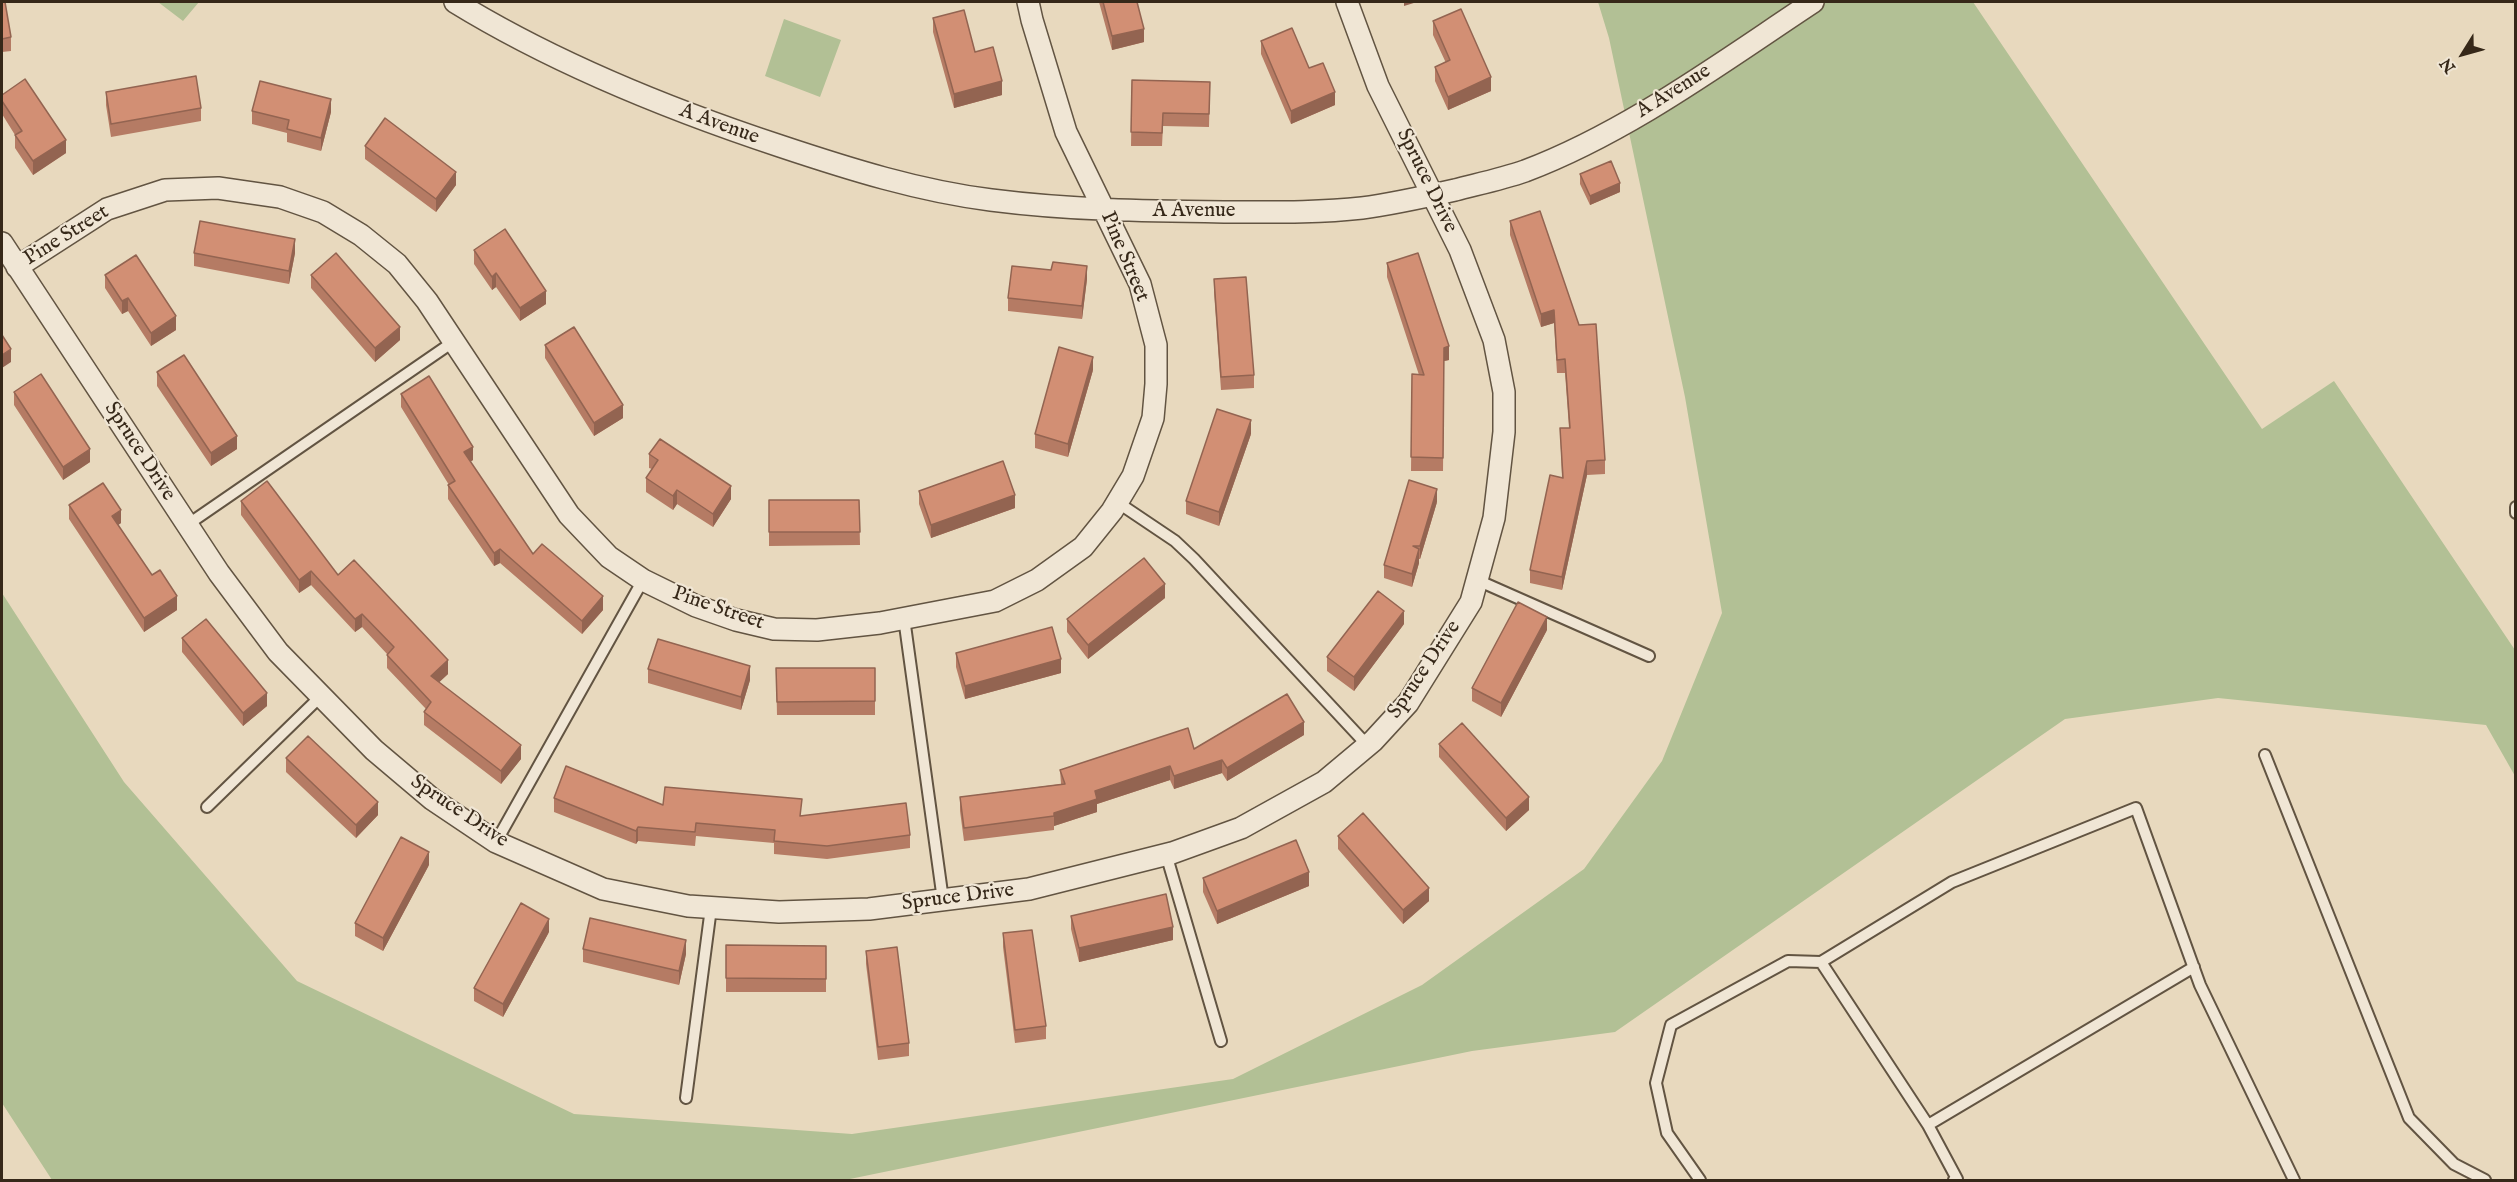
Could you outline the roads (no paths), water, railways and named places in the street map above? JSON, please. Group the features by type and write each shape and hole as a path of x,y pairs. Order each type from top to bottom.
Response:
{"street":[{"name":"A Avenue","path":"455,2 496,27 692,117 904,184 989,200 1105,211 1273,212 1360,208 1433,195 1522,172 1587,143 1705,74 1813,2"},
{"name":"Pine Street","path":"17,267 107,209 165,190 218,188 280,197 323,212 361,235 397,264 427,301 570,516 609,557 643,580 696,606 736,620 774,629 817,630 904,618 995,601 1037,580 1083,548 1133,476 1153,418 1156,384 1156,345 1140,284 1066,132 1028,2"},
{"name":"Spruce Drive","path":"2,243 219,573 278,652 382,757 432,799 496,842 603,889 688,906 779,912 869,909 1029,889 1166,854 1241,828 1324,782 1368,746 1408,703 1471,602 1494,518 1504,432 1504,392 1494,340 1460,250 1378,86 1347,2"}],"lane":[{"path":"187,525 453,342"},
{"path":"1117,502 1175,541 1194,559 1368,746"},
{"path":"2516,507 2516,513"},
{"path":"496,842 643,580"},
{"path":"1477,580 1649,656"},
{"path":"904,618 943,900"},
{"path":"207,807 321,696"},
{"path":"2265,755 2409,1118 2454,1164 2486,1180"},
{"path":"1700,1180 1667,1133 1656,1083 1671,1025 1788,961 1821,962 1952,882 2136,808 2194,967 2294,1180"},
{"path":"1166,854 1221,1041"},
{"path":"686,1098 711,908"},
{"path":"1821,962 1928,1125 1957,1179 1954,1180"},
{"path":"1928,1125 2194,967"}]}
